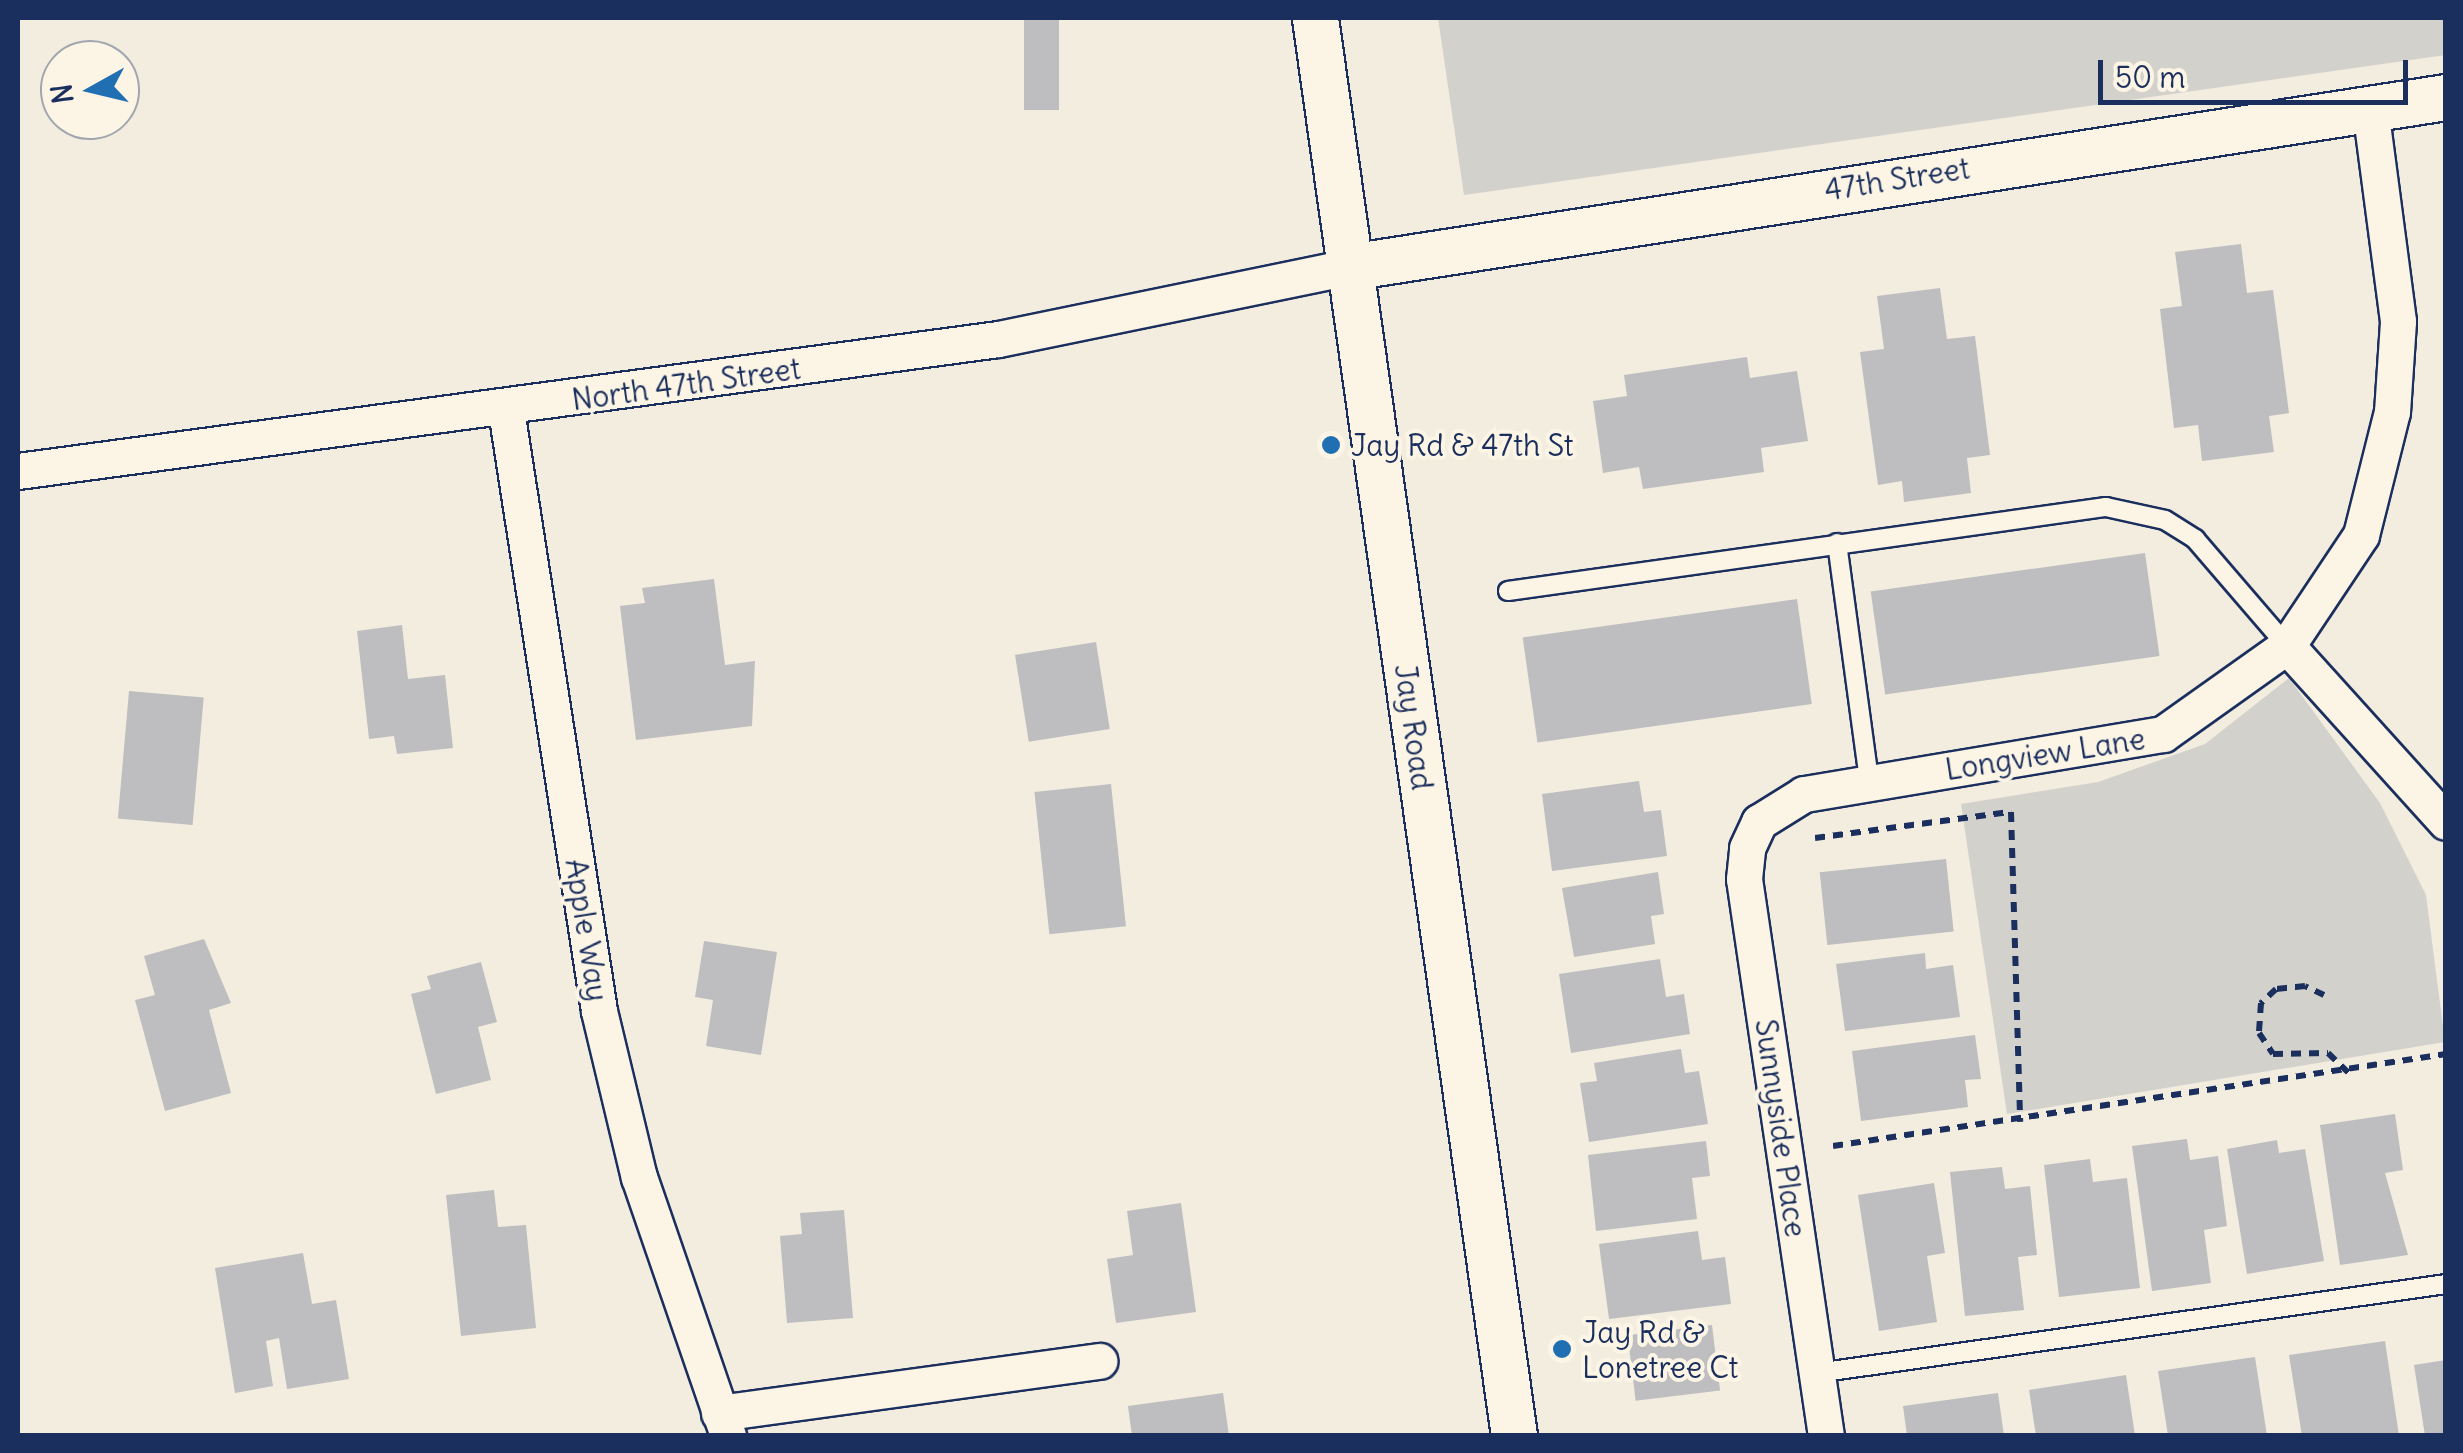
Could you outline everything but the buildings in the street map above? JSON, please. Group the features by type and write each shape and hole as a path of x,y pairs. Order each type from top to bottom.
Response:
{"street":[{"name":"Jay Road","path":"1315,18 1514,1436"},
{"name":"47th Street","path":"1349,267 2446,97"},
{"name":"Longview Lane","path":"1759,822 1804,794 1870,781 2130,746 2192,716 2287,646 2361,536 2392,412 2398,321 2370,108"},
{"name":"North 47th Street","path":"18,471 346,422 506,410 998,339 1349,267"},
{"name":"Apple Way","path":"506,410 598,1011 639,1177 724,1424"},
{"path":"2287,646 2446,822"},
{"name":"Sunnyside Place","path":"1759,822 1744,879 1826,1436"},
{"path":"724,1424 1099,1362"}],"lane":[{"path":"1508,591 2106,507 2138,512 2195,538 2287,646"},
{"path":"1836,542 1870,781"},
{"path":"1817,1372 2446,1284"}],"path":[{"path":"1815,838 2011,812 2020,1122"},
{"path":"2324,995 2276,989 2260,1002 2259,1033 2273,1054 2328,1053 2349,1073"},
{"path":"1833,1146 2349,1073 2446,1054"}],"shaded area":[{"path":"1438,18 2445,18 2446,55 1464,195"},
{"path":"2289,678 2380,803 2426,895 2445,1042 2007,1114 1961,804 2098,782 2205,744"}],"place":[{"name":"Jay Rd & 47th St","path":"1331,445"},
{"name":"Jay Rd & Lonetree Ct","path":"1562,1349"}]}
